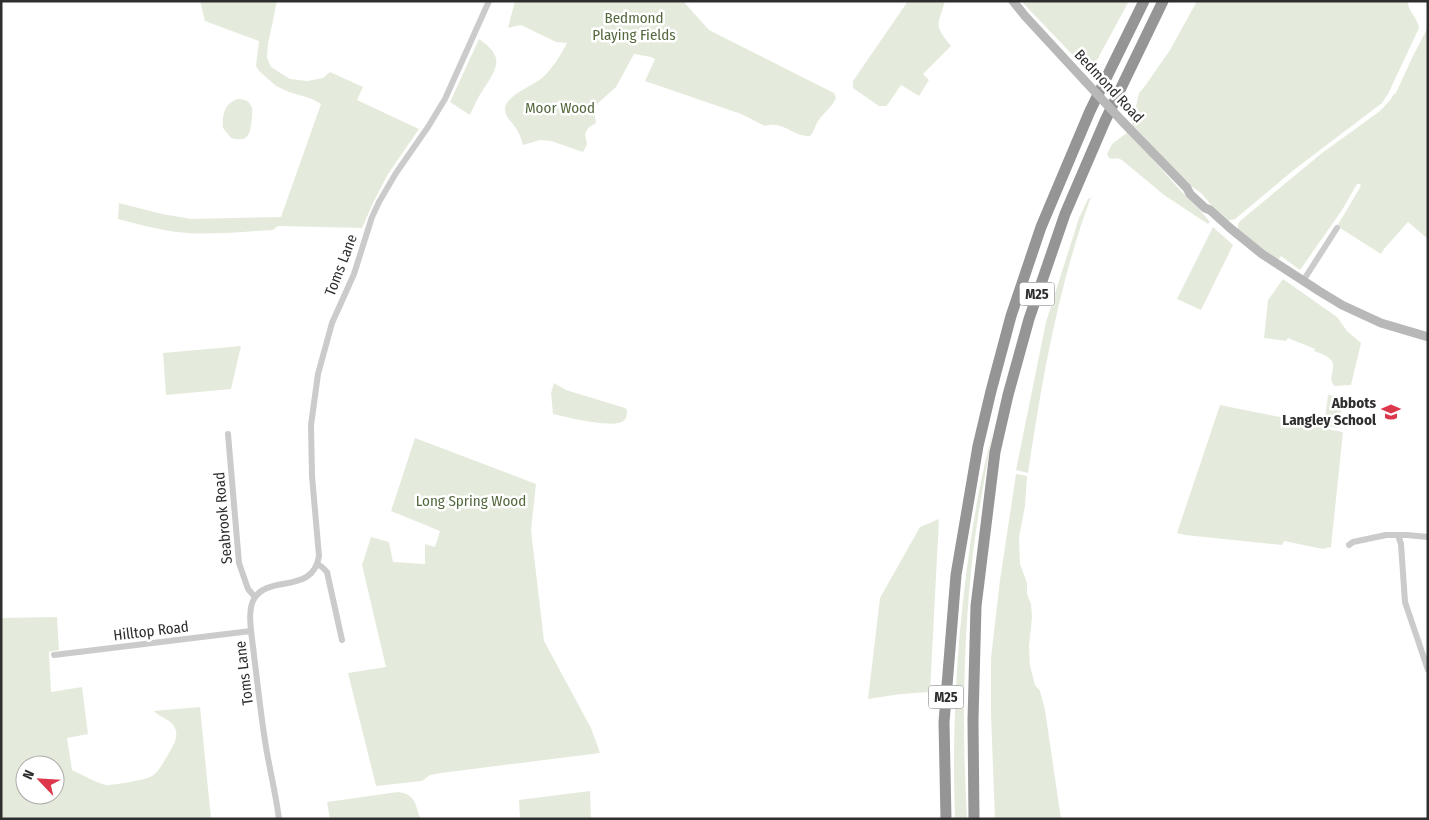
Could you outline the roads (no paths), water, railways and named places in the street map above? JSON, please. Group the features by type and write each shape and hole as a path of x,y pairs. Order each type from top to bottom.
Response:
{"highway":[{"name":"M25","path":"946,819 944,722 956,575 978,446 991,391 1012,316 1041,227 1090,111 1144,1"},
{"name":"M25","path":"974,819 973,720 976,606 995,452 1008,395 1029,319 1065,214 1105,120 1163,1"}],"street":[{"name":"Toms Lane","path":"317,564 319,556 312,476 311,425 318,374 335,314 354,274 372,217 379,202 445,99 489,1"},
{"name":"Bedmond Road","path":"1013,1 1123,122 1205,208 1210,210 1262,254 1342,305 1381,323 1428,337"},
{"path":"1303,281 1337,228"},
{"name":"Seabrook Road","path":"228,434 239,563 248,589 255,597"},
{"path":"1349,545 1353,542 1386,535 1428,537"},
{"path":"1398,535 1401,544 1405,602 1428,670"},
{"path":"255,597 268,588 306,577 317,564 327,572 342,640"},
{"name":"Toms Lane","path":"255,597 250,608 252,630 266,746 279,819"},
{"name":"Hilltop Road","path":"54,655 252,630"}],"place":[{"name":"Abbots Langley School","path":"1391,412"}],"park label":[{"name":"Bedmond Playing Fields","path":"634,26"},
{"name":"Moor Wood","path":"560,108"},
{"name":"Long Spring Wood","path":"471,501"}]}
